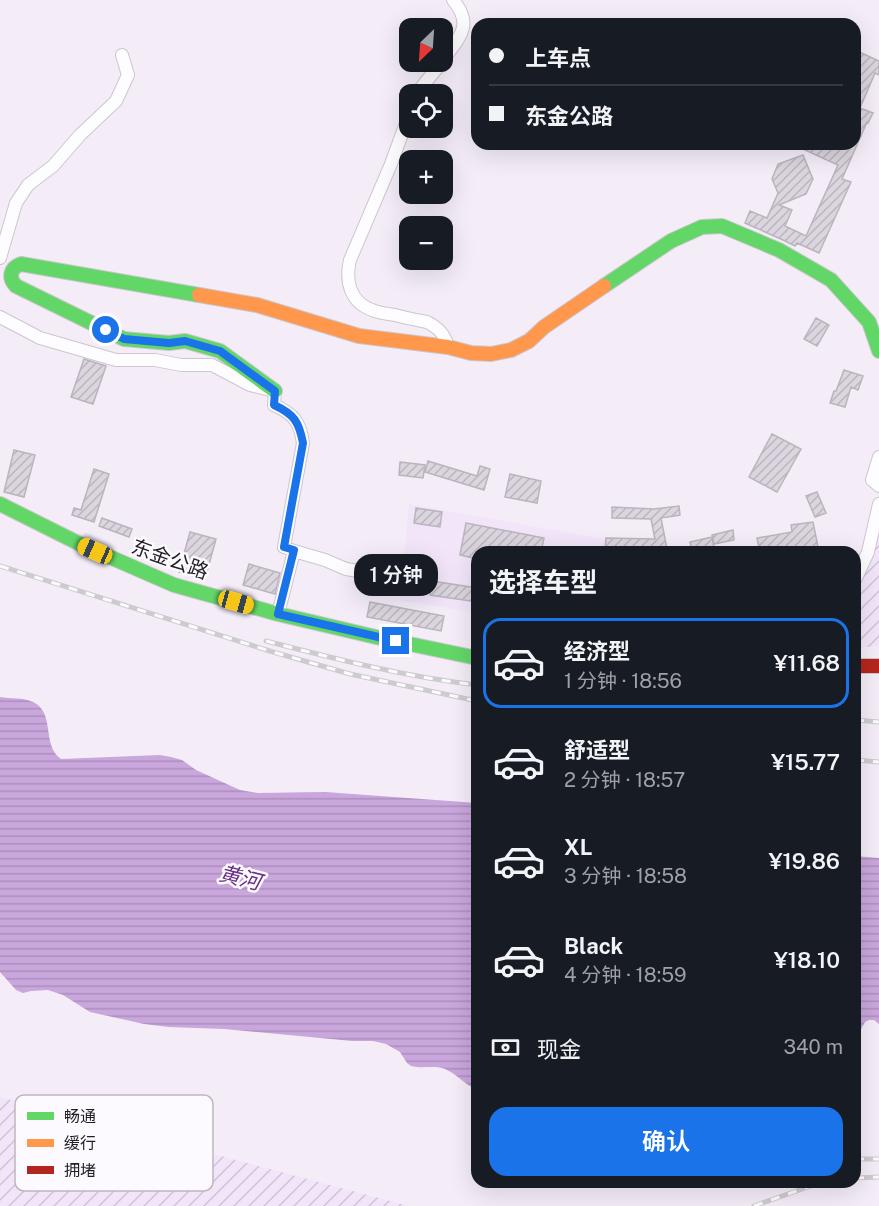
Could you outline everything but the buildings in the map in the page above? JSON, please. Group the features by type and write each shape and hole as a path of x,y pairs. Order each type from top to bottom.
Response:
{"street":[{"path":"453,0 463,15 464,23 463,32 453,46"},
{"path":"10,273 3,271 0,258 16,203 28,185 53,166 80,135 116,101 128,75 122,55"},
{"path":"424,84 433,72"},
{"path":"400,138 350,260 347,272 348,284 357,300 372,310 427,322 435,326 446,339 448,347"},
{"path":"275,391 220,351 185,341 169,343 124,339 16,286 11,281 10,273 14,267 21,264 257,305 359,336 491,354 511,350 529,341 544,327 671,241 702,227 722,226 779,250 831,280 869,322 879,351"},
{"path":"0,317 40,338 116,360 155,360 181,366 212,365 250,385 275,391"},
{"path":"275,391 274,405 295,419 301,431 303,443 284,547 346,569 396,577"},
{"path":"879,457 872,480 879,486"},
{"name":"东金公路","path":"0,504 80,544 174,585 278,614 471,657"},
{"path":"861,567 868,552 879,504"},
{"path":"278,614 294,550"},
{"path":"861,666 879,666"}],"shaded area":[{"path":"409,504 611,540 610,546 471,546 471,612 400,600"},
{"path":"879,518 879,646 861,648 861,573"},
{"path":"0,1097 15,1101 15,1191 213,1191 213,1154 409,1206 0,1206"}],"water":[{"name":"黄河","path":"0,697 25,699 40,707 47,721 51,746 61,759 160,755 182,760 196,770 240,790 258,793 325,792 471,803 471,1086 445,1069 411,1066 400,1052 386,1044 373,1041 144,1024 90,1012 63,995 48,990 23,993 16,990 0,972"},
{"path":"861,856 879,858 879,1024 874,1020 865,1022 861,1029"}],"railway":[{"path":"0,566 350,674 471,700"},
{"path":"266,641 397,672 471,684"},
{"path":"861,720 879,722"},
{"path":"861,760 879,762"},
{"path":"861,1159 879,1159"},
{"path":"861,1178 879,1177"},
{"path":"754,1206 805,1188"}],"traffic: fast":[{"path":"604,286 671,241 702,227 722,226 779,250 831,280 869,322 879,351"},
{"path":"199,295 21,264 14,268 11,274 16,286 124,339 169,343 185,341 220,351 275,391"},
{"path":"0,504 80,544 174,585 278,614 471,657"}],"traffic: slow":[{"path":"199,295 257,305 359,336 491,354 511,350 529,341 544,327 604,286"}],"traffic: jam":[{"path":"861,666 879,666"}],"route":[{"path":"106,330 124,339 169,343 185,341 220,351 275,391 274,405 295,419 301,431 303,443 284,547 294,550 278,614 396,641"}]}
